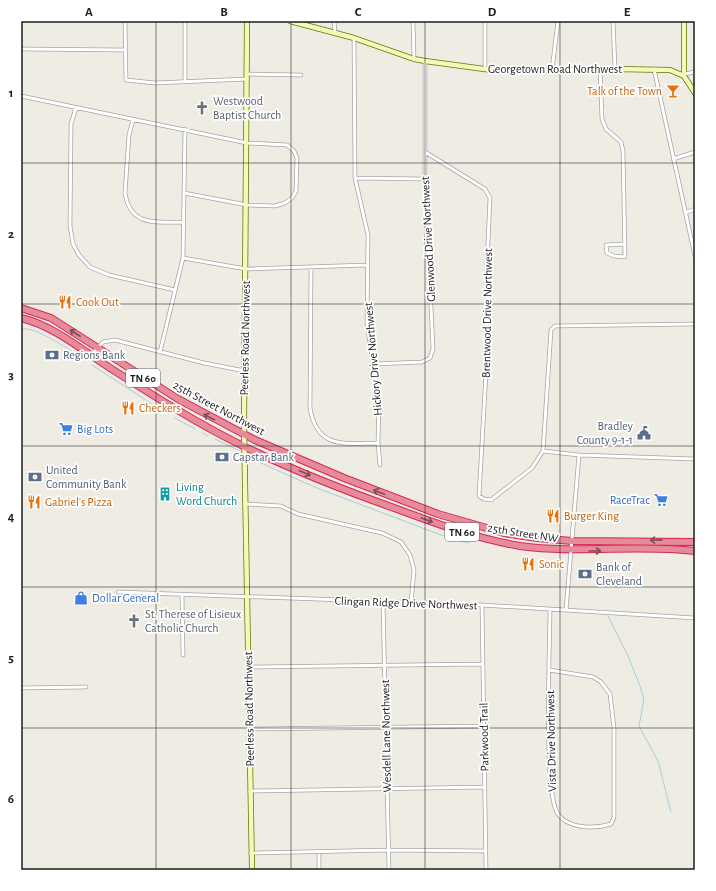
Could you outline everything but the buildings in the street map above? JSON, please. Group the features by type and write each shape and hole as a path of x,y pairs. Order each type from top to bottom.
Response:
{"highway":[{"path":"21,304 29,310"},
{"name":"25th Street Northwest","path":"21,308 51,318 171,395 244,434 305,462"},
{"name":"25th Street Northwest","path":"23,320 59,334 161,400 244,446"},
{"name":"25th Street NW","path":"244,446 318,479 461,532 519,546 571,550 695,551"},
{"name":"25th Street NW","path":"305,462 438,514 504,533 572,541 695,542"}],"street":[{"path":"125,21 126,80 185,82 247,76 301,75"},
{"path":"185,21 185,82"},
{"name":"Peerless Road Northwest","path":"248,21 244,446 252,870"},
{"name":"Georgetown Road Northwest","path":"290,21 354,38 414,59 425,61 499,71 654,69 670,70 684,75"},
{"path":"334,21 334,33"},
{"path":"413,21 414,59"},
{"path":"485,21 485,69"},
{"path":"552,70 558,21"},
{"path":"613,21 615,69"},
{"path":"684,21 684,75 695,93"},
{"name":"Hickory Drive Northwest","path":"354,38 355,178 368,235 367,324 379,402 378,443 380,466"},
{"path":"21,49 125,50"},
{"name":"Glenwood Drive Northwest","path":"374,364 422,362 430,358 433,349 425,179 425,61"},
{"path":"600,69 602,119 606,129 621,142 623,151 625,244 625,257 614,256 607,253 606,245 625,244"},
{"path":"654,69 695,256"},
{"path":"684,75 695,72"},
{"path":"21,96 247,143 287,145 294,151 298,164 296,191 292,198 285,203 275,206 247,205 184,193"},
{"path":"76,108 71,124 70,226 73,244 79,255 90,267 109,275 175,290"},
{"path":"133,120 129,134 125,193 126,202 132,212 140,219 155,222 183,222"},
{"path":"160,352 183,258 184,129"},
{"name":"Brentwood Drive Northwest","path":"425,152 486,189 490,198 487,264 487,355 479,496 484,499 491,500 532,468 543,451"},
{"path":"673,159 695,152"},
{"path":"355,178 425,179"},
{"path":"685,213 695,209"},
{"path":"183,258 246,269 367,265"},
{"path":"312,267 310,401 312,419 316,428 329,441 338,443 378,443"},
{"path":"695,324 555,326 551,330 543,451 579,455 695,459"},
{"path":"91,356 102,342 116,340 160,352 245,371"},
{"path":"566,610 579,455"},
{"path":"245,504 281,506 298,514 382,533 401,542 410,555 414,570 411,603"},
{"name":"Clingan Ridge Drive Northwest","path":"118,592 247,598 482,605 695,618"},
{"path":"182,595 183,655"},
{"name":"Wesdell Lane Northwest","path":"383,602 389,870"},
{"name":"Parkwood Trail","path":"482,605 486,870"},
{"name":"Vista Drive Northwest","path":"549,670 593,677 601,682 610,694 614,728 614,817 611,824 578,826 565,822 557,814 553,804 550,783 549,670 550,609"},
{"path":"248,667 385,664 482,664"},
{"path":"21,688 86,687"},
{"path":"249,729 484,726"},
{"path":"250,791 485,787"},
{"path":"251,853 389,850 486,851"},
{"path":"319,852 319,870"}],"waterway":[{"path":"21,329 35,331 44,335 84,359"},
{"path":"92,365 152,404"},
{"path":"160,408 168,414"},
{"path":"175,418 195,429"},
{"path":"202,433 208,436"},
{"path":"215,439 240,451"},
{"path":"252,459 317,488 441,535 468,543"},
{"path":"608,616 628,656 640,686 644,699 639,726 658,761 671,812"}],"place":[{"name":"Talk of the Town","path":"673,91"},
{"name":"Westwood Baptist Church","path":"202,108"},
{"name":"Cook Out","path":"65,302"},
{"name":"Regions Bank","path":"52,355"},
{"name":"Checkers","path":"128,408"},
{"name":"Big Lots","path":"66,429"},
{"name":"Bradley County 9-1-1","path":"644,433"},
{"name":"Capstar Bank","path":"222,457"},
{"name":"United Community Bank","path":"35,477"},
{"name":"Living Word Church","path":"165,494"},
{"name":"RaceTrac","path":"661,500"},
{"name":"Gabriel's Pizza","path":"34,502"},
{"name":"Burger King","path":"553,516"},
{"name":"Sonic","path":"528,564"},
{"name":"Bank of Cleveland","path":"585,574"},
{"name":"Dollar General","path":"81,598"},
{"name":"St. Therese of Lisieux Catholic Church","path":"134,621"}]}
